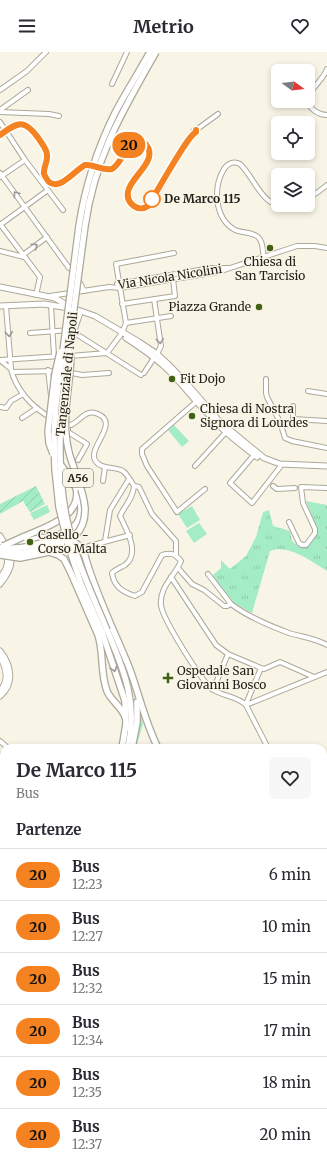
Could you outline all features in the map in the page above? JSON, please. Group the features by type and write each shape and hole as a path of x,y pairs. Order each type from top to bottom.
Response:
{"highway":[{"name":"Tangenziale di Napoli","path":"129,744 132,720 130,693 126,675 77,573 62,523 56,479 54,435 57,392 82,205 99,149 115,114 150,52"},
{"name":"Tangenziale di Napoli","path":"123,744 126,724 125,701 105,632 86,582 68,522 63,492 60,457 60,424 88,201 104,151 120,115 156,52"},
{"name":"A56","path":"72,322 71,370 66,428 71,459 82,491 85,512 82,527 75,536"},
{"path":"8,545 68,532 78,521 81,508 76,488 70,477 55,457 48,439 54,374 65,333"},
{"path":"0,548 58,520 70,512 76,503 76,488"},
{"path":"49,537 63,541 75,542 82,549 94,585 105,632 101,645 102,670 107,691 123,712 126,724"},
{"path":"4,553 24,553 63,541"},
{"path":"0,548 25,547 63,541"},
{"path":"4,553 20,558 49,552 64,559 105,632 127,662 147,724 156,744"},
{"path":"133,744 138,722 138,705 135,688"}],"main road":[{"path":"0,287 56,298 72,308"},
{"path":"3,306 44,304 72,308 95,316 122,332 124,336 175,371 198,400 254,455 269,464 327,469"},
{"path":"228,431 264,458 280,466 327,466"},
{"path":"0,536 8,566 0,584"},
{"path":"0,543 4,553"},
{"path":"0,651 8,663 10,674 8,685 0,696"},
{"path":"0,657 6,674 5,684 0,691"}],"street":[{"path":"0,90 27,71 46,52"},
{"path":"112,84 127,52"},
{"path":"315,86 324,76 327,69"},
{"path":"0,111 28,90"},
{"path":"311,108 327,115"},
{"path":"0,111 59,116"},
{"path":"102,169 108,170 115,167 129,145 135,142 144,142 147,145 149,155 147,163 127,193 128,199 132,205 140,209 144,208 153,198 194,132 218,114"},
{"path":"0,122 25,160 63,210"},
{"path":"0,135 15,125 20,124 26,125 32,129 46,150 47,158 43,171 51,183 60,184 80,168 88,165"},
{"path":"25,160 1,175 69,268"},
{"path":"264,257 262,243 259,238 253,234 236,230 231,227 222,214 217,196 218,184 223,170 230,163 240,164 260,192 271,202"},
{"path":"315,194 327,185"},
{"path":"36,295 40,277 0,225 26,208 48,190"},
{"path":"24,256 47,237"},
{"name":"Via Nicola Nicolini","path":"119,285 173,279 229,268 297,246 327,248"},
{"path":"0,251 24,256"},
{"path":"107,353 122,332 126,323 116,265 118,263 174,253"},
{"name":"Via Nicola Nicolini","path":"49,296 214,271"},
{"path":"122,304 175,296 173,279"},
{"path":"80,282 84,290"},
{"name":"Via Nicola Nicolini","path":"44,304 64,293"},
{"path":"30,332 70,330 142,374 161,347 154,299"},
{"path":"51,305 54,356"},
{"path":"3,306 12,370 23,394 37,408 51,418 68,425 76,423 88,413 94,413 101,416 105,422 104,431 94,449 93,456 95,462 105,467 120,470 125,473 134,486 139,487 152,514 176,541 176,555"},
{"path":"74,332 81,311"},
{"path":"126,323 171,316"},
{"path":"0,360 107,353"},
{"path":"0,360 12,370 48,370 82,375 109,373"},
{"path":"48,370 48,380 52,402 51,418"},
{"path":"266,378 267,397 280,422 285,438 292,441 327,448"},
{"path":"308,391 327,394"},
{"path":"0,407 6,408 10,401 23,394"},
{"path":"198,400 142,449 142,454 147,466 177,512 205,489"},
{"path":"293,406 292,419 327,421"},
{"path":"22,418 37,408"},
{"path":"68,425 68,432 87,444 78,460"},
{"path":"196,466 228,431"},
{"path":"254,455 230,483 252,503 280,466"},
{"path":"103,481 105,467"},
{"path":"105,542 110,510 129,479"},
{"path":"134,486 133,495 124,507 120,516 130,535 132,549 130,559 125,565 117,568 112,573 116,586 135,596 142,592 162,555 169,553 176,555 181,561 163,592 161,605 165,618 198,670 213,690 241,701 246,705 266,744"},
{"path":"273,486 277,489 295,488"},
{"path":"288,522 299,543 306,545 315,533 315,529 303,503 301,487 327,488"},
{"path":"89,546 130,535"},
{"path":"178,568 192,584 204,590 224,606 231,604"},
{"path":"208,574 231,604 277,628 327,645"},
{"path":"171,577 216,645 228,654 264,669 280,662 314,677"},
{"path":"213,690 228,654"},
{"path":"246,705 261,668"},
{"path":"246,705 327,672"}],"green space":[{"path":"174,425 189,441 182,447 168,430"},
{"path":"36,486 45,504 30,512 23,501 0,514 0,504"},
{"path":"306,501 327,505 327,571 307,558 292,552 277,549 270,551 252,613 234,603 212,576 221,568 221,560 230,569 246,556 256,537 263,512 269,510 273,526 290,531 292,541 298,546 307,547 318,530"},
{"path":"47,505 50,512 34,520 30,513"},
{"path":"192,506 200,520 187,528 178,514"},
{"path":"199,523 207,534 194,543 186,531"},
{"path":"140,711 143,724 137,744 135,744 139,730"}],"bus line":[{"name":"20","path":"0,135 15,125 20,124 26,125 32,129 48,154 43,171 44,174 49,182 57,185 62,183 85,165 108,170 112,169 118,164 129,145 135,142 144,142 149,150 147,163 128,189 127,193 128,199 132,205 140,209 148,206 196,130"}],"place":[{"name":"De Marco 115","path":"152,199"},
{"name":"Chiesa di San Tarcisio","path":"270,248"},
{"name":"Piazza Grande","path":"259,307"},
{"name":"Fit Dojo","path":"172,379"},
{"name":"Chiesa di Nostra Signora di Lourdes","path":"192,416"},
{"name":"Casello - Corso Malta","path":"30,542"},
{"name":"Ospedale San Giovanni Bosco","path":"168,678"}]}
